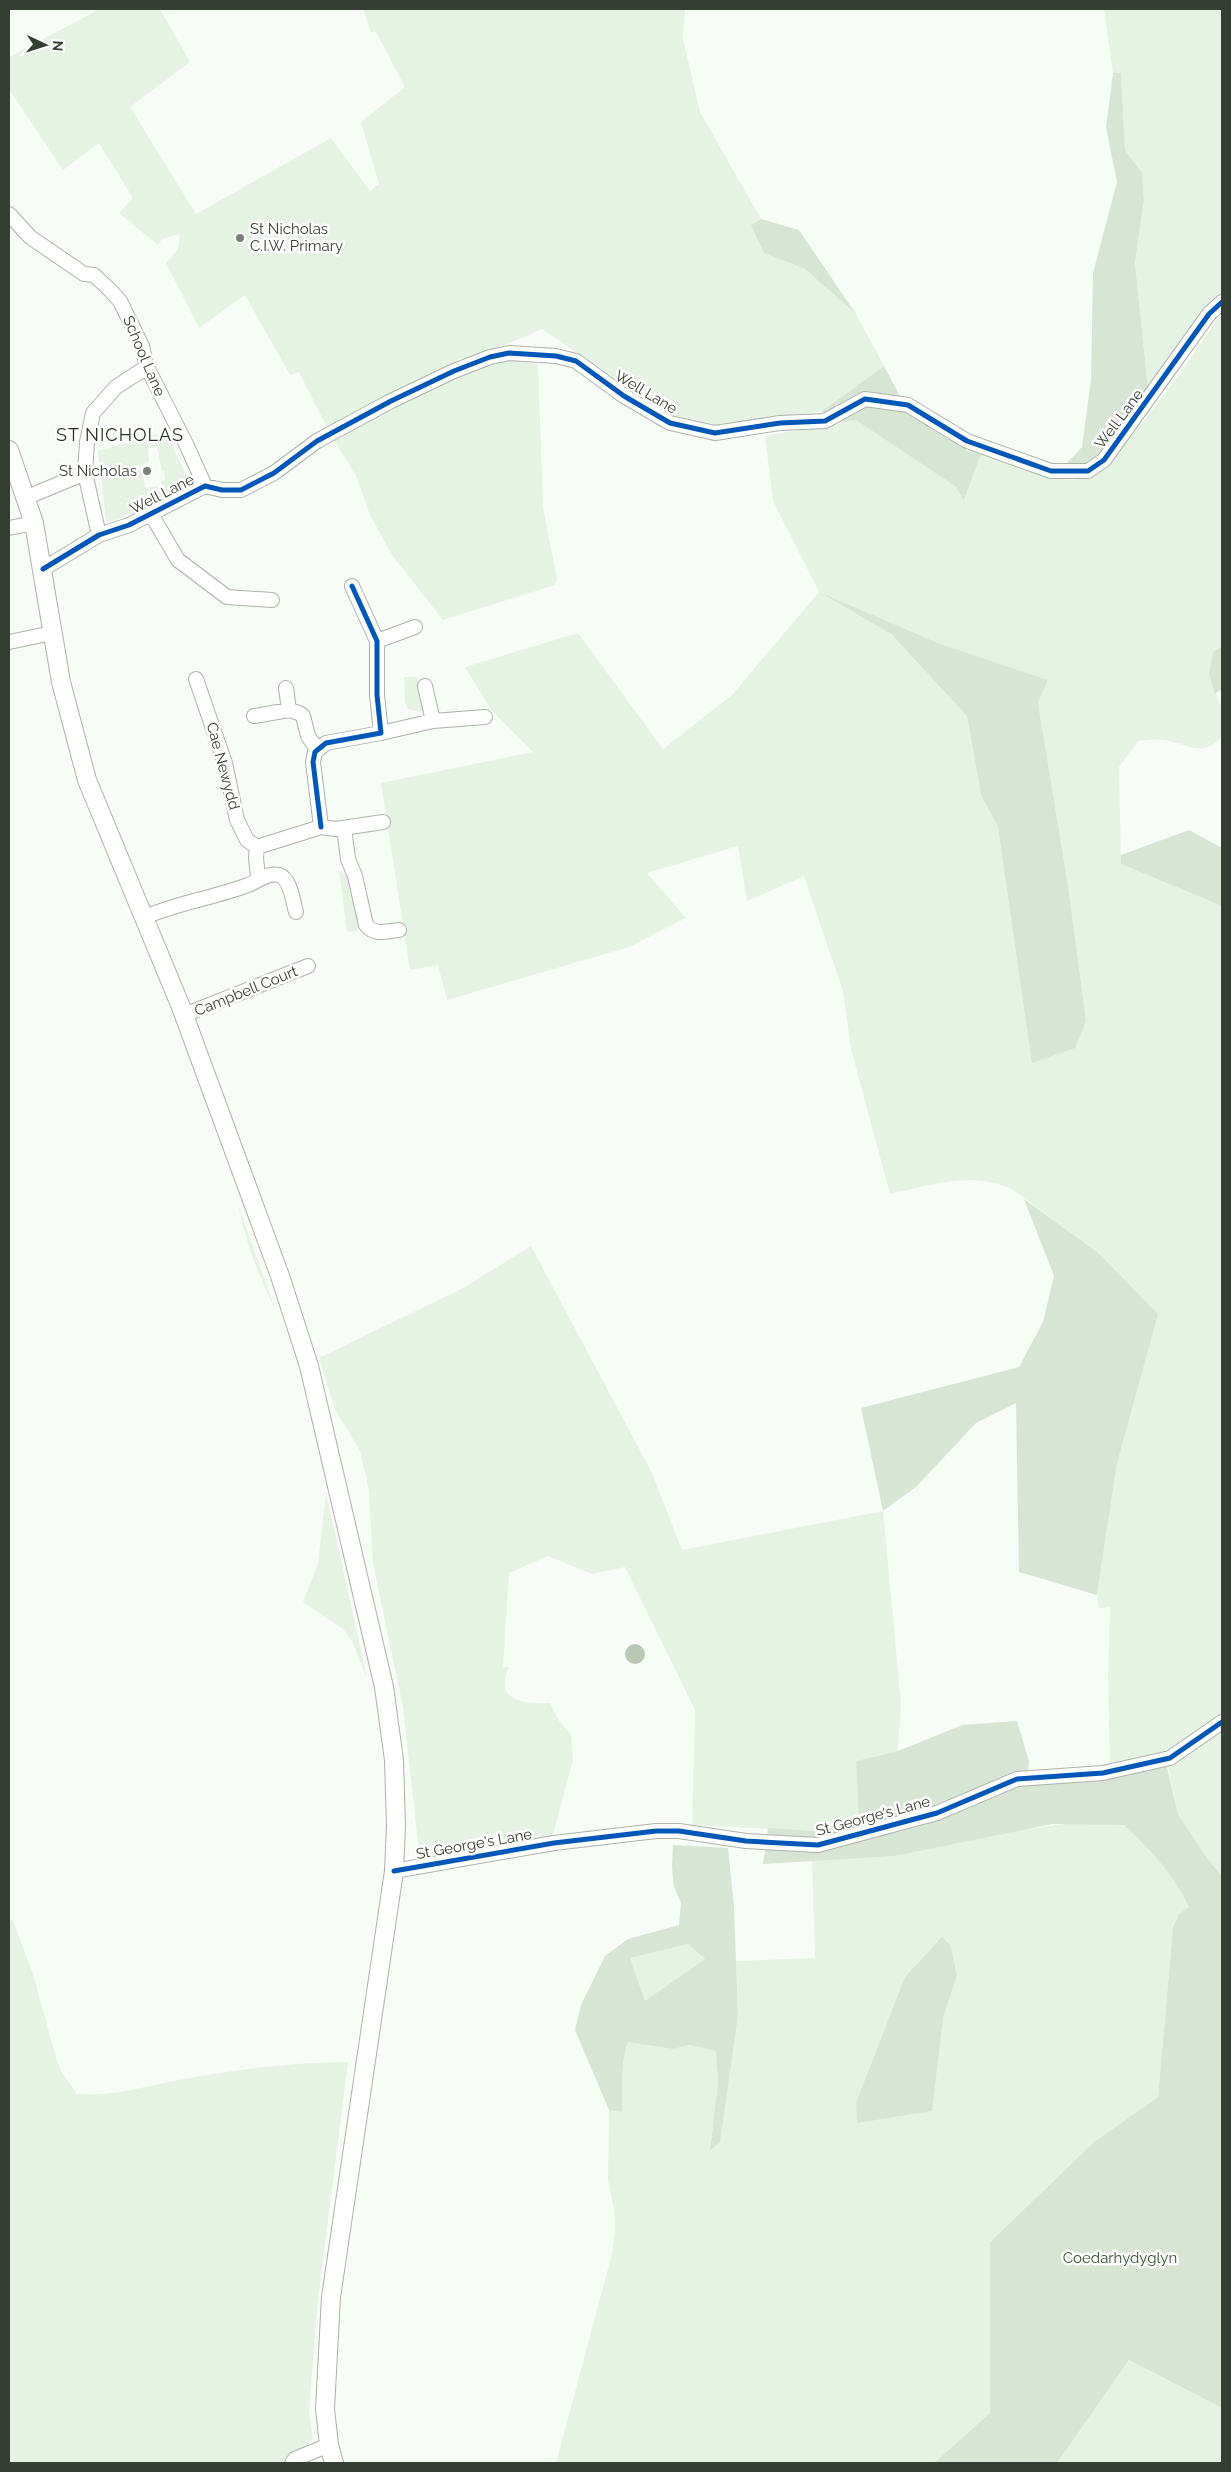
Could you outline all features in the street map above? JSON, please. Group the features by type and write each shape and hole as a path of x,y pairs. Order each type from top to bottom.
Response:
{"main road":[{"path":"9,450 34,524 43,569 52,633 69,717 87,780 184,1015 280,1276 319,1405 384,1687 394,1760 396,1826 394,1871 331,2297 325,2374 325,2409 329,2445 334,2463"}],"street":[{"name":"School Lane","path":"9,214 30,236 84,274 94,276 111,290 134,328 142,346 147,366 205,486"},
{"name":"Well Lane","path":"43,569 98,535 129,525 205,486 222,490 241,490 274,473 317,441 391,401 454,371 490,357 509,353 556,356 576,361 624,396 670,423 714,433 780,423 825,421 865,399 908,405 967,440 1051,471 1088,472 1104,460 1209,314 1222,302"},
{"path":"98,535 85,473 87,442 93,413 116,387 147,366"},
{"path":"26,498 85,473"},
{"path":"150,514 178,560 227,597 272,600"},
{"path":"9,528 34,524"},
{"path":"352,586 377,641 377,695 381,733"},
{"path":"377,641 415,627"},
{"path":"9,642 52,633"},
{"name":"Cae Newydd","path":"196,679 225,763 237,820 247,840 257,847"},
{"path":"425,686 433,722"},
{"path":"286,688 289,710"},
{"path":"254,716 289,710 303,716 306,733 318,749"},
{"path":"321,827 313,756 326,743 433,722 485,717"},
{"path":"258,877 257,847 321,827 344,828 383,822"},
{"path":"344,828 348,859 355,876 366,924 370,930 376,932 399,930"},
{"path":"145,917 179,903 225,893 250,884 258,877 275,875 282,877 288,884 296,912"},
{"name":"Campbell Court","path":"184,1015 308,966"},
{"name":"St George's Lane","path":"394,1871 554,1843 656,1831 679,1831 746,1841 818,1845 937,1813 1017,1779 1103,1773 1170,1758 1222,1722"},
{"path":"292,2463 295,2459 329,2445"}],"shaded area":[{"path":"100,9 160,9 190,62 130,107 196,214 331,138 370,191 379,184 361,122 405,87 376,32 371,32 363,9 685,9 683,39 700,112 761,219 752,225 764,253 805,269 856,314 884,366 822,411 716,426 669,416 542,329 468,361 459,358 452,366 328,429 299,372 290,375 245,295 199,328 166,263 178,249 180,234 162,239 158,245 119,213 133,198 99,143 63,170 9,89 9,57"},
{"path":"1104,9 1222,9 1222,297 1148,388 1135,263 1144,200 1142,173 1125,150 1121,73 1113,73"},
{"path":"1222,313 1222,646 1213,652 1209,674 1222,709 1222,737 1208,747 1202,748 1161,740 1138,741 1119,767 1121,864 1222,906 1222,1716 1171,1752 1110,1768 1108,1673 1110,1607 1099,1608 1097,1595 1117,1463 1096,1251 1012,1189 997,1184 966,1180 951,1181 890,1194 851,1049 843,991 804,876 747,901 738,846 647,873 686,918 629,947 447,1000 438,965 410,970 381,783 533,752 492,711 465,667 578,633 663,749 732,695 819,592 773,501 765,436 856,419 955,486 964,499 981,454 989,452 1054,478 1075,480 1092,473 1111,457 1132,434 1175,380","holes":["824,595 938,643 1048,680 1038,703 1067,879 998,827 981,795 967,716 891,634"]},
{"path":"500,357 524,359 538,365 543,507 557,579 555,585 443,620 392,555 370,515 356,476 333,438 396,404"},
{"path":"154,434 170,441 192,487 172,492 169,500 106,523 101,475 142,469 145,488 162,486 161,481 165,480 164,471 162,471 157,447 148,448 149,462 100,471 98,451"},
{"path":"404,677 417,677 425,709 420,712 408,709 405,702"},
{"path":"339,870 350,878 360,925 357,931 347,932"},
{"path":"238,1205 275,1309 253,1258"},
{"path":"531,1246 652,1473 682,1550 883,1511 901,1703 898,1751 856,1761 859,1819 816,1831 692,1825 695,1710 625,1567 592,1574 548,1556 509,1573 503,1667 509,1667 505,1679 505,1688 508,1694 514,1698 531,1703 550,1703 559,1721 571,1734 573,1760 553,1835 434,1858 425,1855 418,1843 403,1707 373,1564 369,1491 360,1451 335,1409 319,1358 463,1288"},
{"path":"326,1492 367,1678 352,1641 344,1630 303,1602 318,1564"},
{"path":"635,1644 642,1647 645,1654 642,1661 635,1664 628,1661 625,1654 628,1647"},
{"path":"1222,1729 1222,1876 1207,1858 1178,1814 1168,1768"},
{"path":"1072,1823 1124,1825 1144,1843 1179,1884 1189,1907 1173,1927 1158,2097 1094,2142 990,2242 990,2413 934,2463 556,2463 612,2254 615,2231 614,2209 608,2180 609,2110 622,2111 623,2067 628,2042 673,2049 690,2045 716,2051 718,2081 710,2151 738,2015 736,1961 815,1958 812,1860 895,1856 1020,1830","holes":["951,1946 957,1974 943,2018"]},
{"path":"13,1920 33,1974 57,2061 61,2071 77,2094 120,2092 190,2078 269,2067 308,2063 348,2062 317,2308 309,2413 313,2439 286,2463 9,2463 9,1921"},
{"path":"688,1944 705,1959 645,2002 630,1958"},
{"path":"1129,2360 1222,2408 1222,2463 1057,2463"}],"green space":[{"path":"1113,73 1121,73 1125,150 1142,173 1144,200 1135,263 1148,388 1104,455 1090,466 1063,467 1082,447 1091,380 1093,273 1117,182 1106,128"},
{"path":"761,219 799,230 856,314 805,269 764,253 751,225"},
{"path":"884,366 902,400 954,436 967,451 981,454 964,500 955,486 856,420 834,423 822,411"},
{"path":"819,592 938,643 1048,680 1038,703 1067,879 1086,1021 1075,1048 1032,1063 998,827 981,795 967,716 891,634"},
{"path":"1222,646 1222,689 1215,694 1209,674 1213,652"},
{"path":"1189,830 1222,848 1222,906 1121,864 1121,855"},
{"path":"1024,1199 1096,1251 1158,1314 1117,1463 1097,1595 1019,1572 1016,1403 976,1423 916,1487 883,1511 861,1408 1019,1367 1043,1322 1054,1276"},
{"name":"Coedarhydyglyn","path":"1017,1721 1029,1761 1028,1772 1110,1768 1164,1755 1178,1814 1207,1858 1222,1876 1222,2408 1129,2360 1057,2463 934,2463 990,2413 990,2242 1094,2142 1158,2097 1173,1927 1179,1914 1189,1907 1161,1863 1124,1825 1052,1824 895,1856 763,1864 768,1828 816,1831 859,1819 856,1761 898,1751 962,1725"},
{"path":"673,1845 728,1848 734,1907 738,2015 720,2142 710,2151 718,2081 716,2051 690,2045 673,2049 628,2042 623,2067 622,2112 609,2110 575,2030 581,2005 605,1956 628,1939 679,1925 681,1903 674,1887 672,1867","holes":["688,1944 705,1959 645,2001 630,1958"]},
{"path":"942,1937 951,1946 957,1975 943,2018 932,2111 857,2123 856,2103 905,1977"}],"cycle path":[{"path":"43,569 99,535 129,525 205,486 222,490 241,490 274,473 317,441 391,401 454,371 490,357 509,353 556,356 576,361 624,396 670,423 715,433 780,423 825,421 865,399 908,405 967,441 1051,471 1088,471 1104,460 1209,314 1222,302"},
{"path":"321,827 313,762 315,752 326,743 381,733 377,695 377,641 352,586"},
{"path":"394,1871 554,1843 656,1831 679,1831 746,1841 818,1845 937,1813 1017,1779 1103,1773 1170,1758 1222,1722"}],"place":[{"name":"St Nicholas C.I.W. Primary","path":"240,238"},
{"name":"St Nicholas","path":"147,471"}],"district":[{"name":"ST NICHOLAS","path":"120,435"}]}
